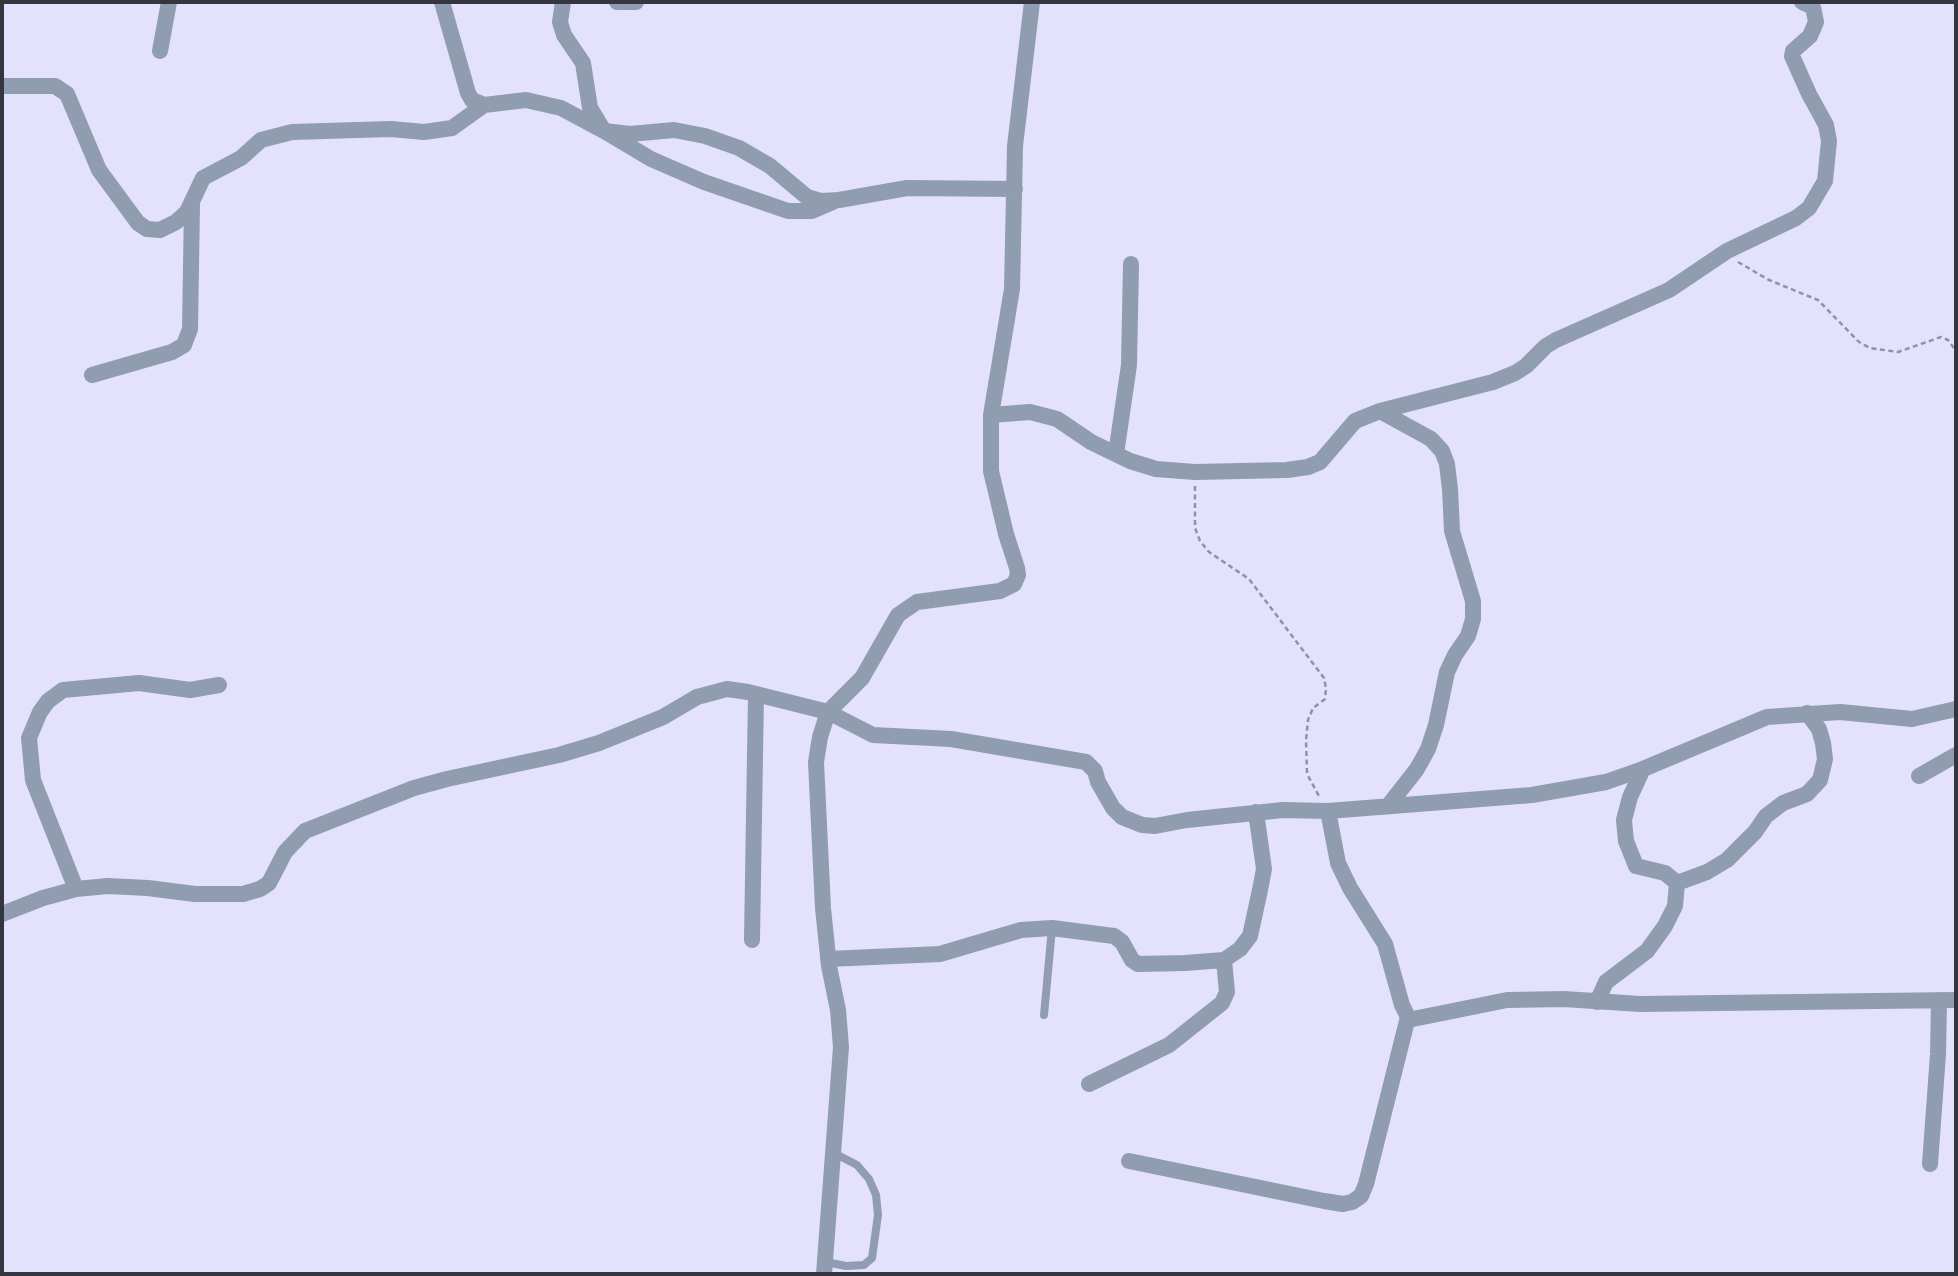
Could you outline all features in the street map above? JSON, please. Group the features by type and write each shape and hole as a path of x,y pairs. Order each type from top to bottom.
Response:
{"street":[{"path":"160,51 169,2"},
{"path":"442,2 468,93 472,100 484,105"},
{"path":"563,2 559,22 564,35 583,63 590,108 604,131"},
{"path":"617,2 636,2"},
{"path":"825,1268 841,1046 823,908 816,762 820,737 828,712 862,678 898,615 917,602 1000,591 1014,584 1018,575 991,471 991,415 1012,289 1015,146 1032,2"},
{"path":"991,415 1030,412 1057,419 1091,442 1156,469 1195,472 1308,467 1320,462 1355,421 1380,411 1493,382 1515,373 1556,340 1669,290 1727,251 1796,218 1809,208 1825,181 1829,132 1792,56 1793,51 1810,36 1816,22 1813,8 1802,2"},
{"path":"2,86 55,86 68,94 99,170 138,223 147,229 160,230 176,222 187,212 203,178 241,158 261,140 292,132 391,129 424,132 452,128 484,105 526,100 561,108 651,159 704,182 788,211 812,211 839,200"},
{"path":"604,131 630,134 674,130 705,136 739,148 770,166 807,197 821,201 907,188 1015,189"},
{"path":"92,375 172,352 184,345 190,329 192,198"},
{"path":"1116,454 1129,365 1131,264"},
{"path":"1380,411 1431,439 1442,451 1449,477 1452,531 1473,601 1473,619 1468,636 1447,672 1428,749 1417,769 1388,806"},
{"path":"76,889 33,780 29,738 40,712 48,701 63,690 139,683 190,690 219,685"},
{"path":"2,914 76,889 122,886 195,894 243,894 260,889 270,883 285,852 305,831 414,788 559,755 599,743 663,718 697,697 727,689 828,712 873,735 951,739 1086,762 1095,771 1098,782 1113,808 1122,817 1142,825 1256,812 1328,811 1532,795 1606,782 1767,717 1840,712 1912,719 1956,709"},
{"path":"752,940 756,694"},
{"path":"1677,883 1707,872 1727,860 1755,832 1766,816 1783,803 1807,794 1820,780 1825,758 1823,743 1819,730 1807,713"},
{"path":"1919,776 1956,755"},
{"path":"1643,769 1630,797 1624,820 1626,841 1636,866 1665,873 1677,883"},
{"path":"1129,1161 1343,1204 1353,1202 1361,1196 1408,1017 1385,944 1350,888 1338,863 1328,811"},
{"path":"828,959 940,954 1021,930 1052,928 1114,936 1138,964 1224,960 1240,949 1250,936 1260,890 1264,869 1256,812"},
{"path":"1597,1002 1606,982 1647,951 1658,937 1675,906 1677,883"},
{"path":"1089,1084 1168,1045 1222,1003 1227,992 1224,960"},
{"path":"1408,1017 1418,1018 1507,1000 1564,999 1640,1004 1956,1000"},
{"path":"1930,1164 1939,1000"}],"lane":[{"path":"1044,1015 1052,928"},
{"path":"825,1268 864,1265 872,1258 878,1215 876,1195 869,1179 857,1165 832,1152"}],"path":[{"path":"1727,251 1744,267 1818,300 1859,342 1870,348 1898,352 1941,337 1948,340 1956,351"},
{"path":"1195,472 1195,528 1200,541 1209,552 1249,579 1324,678 1325,699 1313,708 1308,720 1307,774 1328,811"}]}
